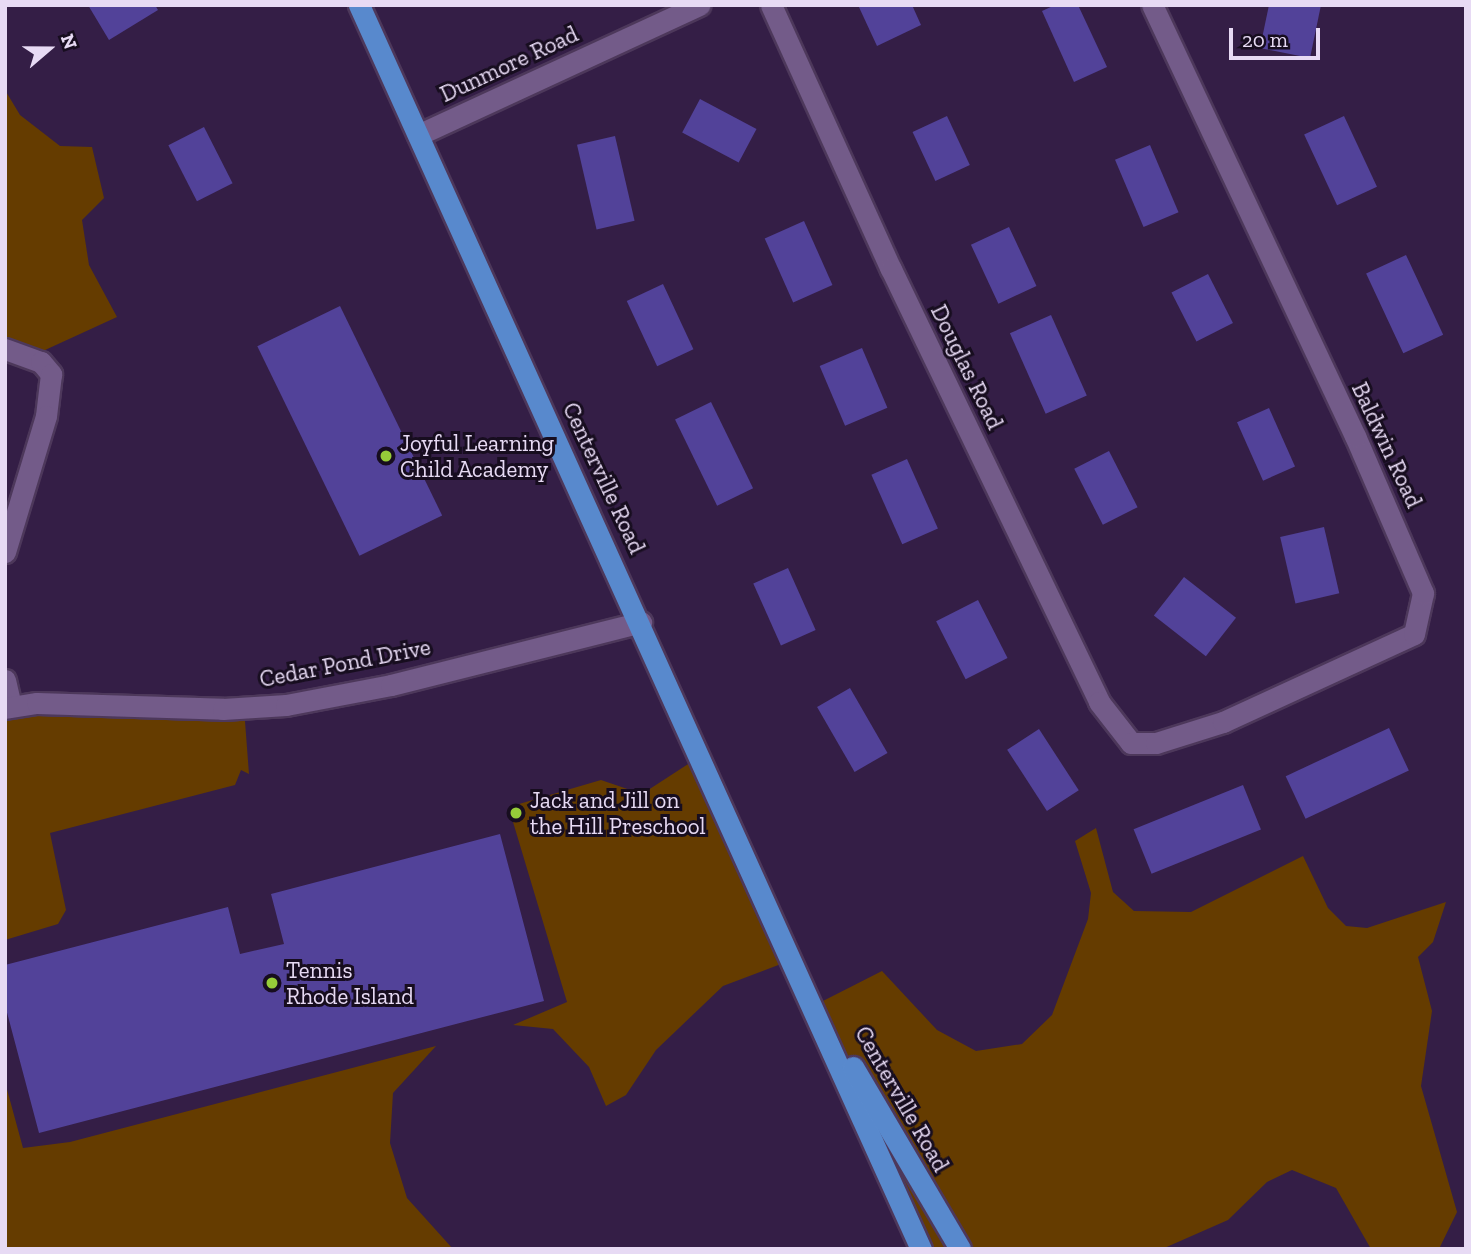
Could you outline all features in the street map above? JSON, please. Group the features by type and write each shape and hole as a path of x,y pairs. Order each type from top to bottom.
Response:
{"main road":[{"name":"Centerville Road","path":"359,5 641,621 921,1249"},
{"name":"Centerville Road","path":"800,974 960,1249"}],"street":[{"name":"Dunmore Road","path":"418,135 699,5"},
{"name":"Douglas Road","path":"771,5 891,269 1100,702 1131,743"},
{"name":"Baldwin Road","path":"1131,743 1169,741 1223,722 1414,634 1422,606 1419,581 1404,544 1152,5"},
{"path":"5,349 41,362 51,374 46,416 5,552"},
{"name":"Cedar Pond Drive","path":"5,681 8,707 37,703 223,709 286,705 391,685 641,621"}],"shaded area":[{"path":"5,90 20,115 60,146 92,147 104,198 82,220 89,265 117,317 32,356 5,347"},
{"path":"5,708 244,708 249,774 241,770 235,785 50,833 66,910 58,924 5,940"},
{"path":"702,755 794,959 723,986 656,1050 626,1095 606,1106 589,1067 553,1029 513,1025 567,1002 513,822 519,804 601,780 642,794"},
{"path":"1096,828 1113,892 1134,911 1191,912 1303,856 1328,908 1346,926 1367,928 1446,902 1433,942 1418,957 1432,1011 1421,1086 1457,1212 1439,1249 1371,1249 1336,1188 1292,1170 1267,1182 1228,1220 1162,1249 925,1249 819,1003 882,971 937,1030 976,1051 1022,1044 1052,1015 1088,919 1091,893 1075,841"},
{"path":"436,1046 393,1093 390,1143 407,1198 453,1249 5,1249 5,1082 23,1148 70,1142"}],"building":[{"path":"88,5 155,5 158,10 109,40"},
{"path":"858,5 912,5 921,25 877,46"},
{"path":"1055,5 1078,5 1107,67 1074,82 1042,11"},
{"path":"1269,5 1321,5 1310,58 1260,48"},
{"path":"700,99 757,129 739,163 682,133"},
{"path":"947,116 970,165 935,181 913,132"},
{"path":"1344,116 1377,187 1337,205 1304,135"},
{"path":"204,127 233,183 197,201 168,145"},
{"path":"615,136 635,221 597,230 577,145"},
{"path":"1150,145 1179,212 1144,227 1115,160"},
{"path":"804,221 832,285 793,302 765,238"},
{"path":"1009,227 1036,286 998,304 971,245"},
{"path":"1406,255 1443,335 1403,353 1366,274"},
{"path":"1208,274 1233,323 1196,342 1171,293"},
{"path":"663,284 693,349 657,366 627,301"},
{"path":"340,306 442,515 359,556 257,346"},
{"path":"1051,315 1087,395 1046,414 1010,333"},
{"path":"862,348 887,408 845,426 820,366"},
{"path":"711,402 753,488 717,506 675,420"},
{"path":"1269,408 1295,466 1263,481 1237,422"},
{"path":"1109,451 1138,507 1103,525 1074,469"},
{"path":"907,459 938,528 902,544 871,475"},
{"path":"1324,527 1339,593 1295,603 1280,537"},
{"path":"788,568 816,630 781,646 753,583"},
{"path":"1184,577 1236,618 1206,656 1154,616"},
{"path":"978,600 1008,658 966,679 936,621"},
{"path":"850,688 888,753 855,772 817,707"},
{"path":"1389,728 1409,771 1306,819 1286,776"},
{"path":"1039,729 1079,790 1047,811 1007,750"},
{"path":"1243,785 1261,830 1152,874 1134,829"},
{"name":"Tennis Rhode Island","path":"500,834 544,1001 39,1133 5,1005 5,965 228,907 240,954 284,944 271,894"}],"place":[{"name":"Joyful Learning Child Academy","path":"386,456"},
{"name":"Jack and Jill on the Hill Preschool","path":"516,813"},
{"name":"Tennis Rhode Island","path":"272,983"}]}
